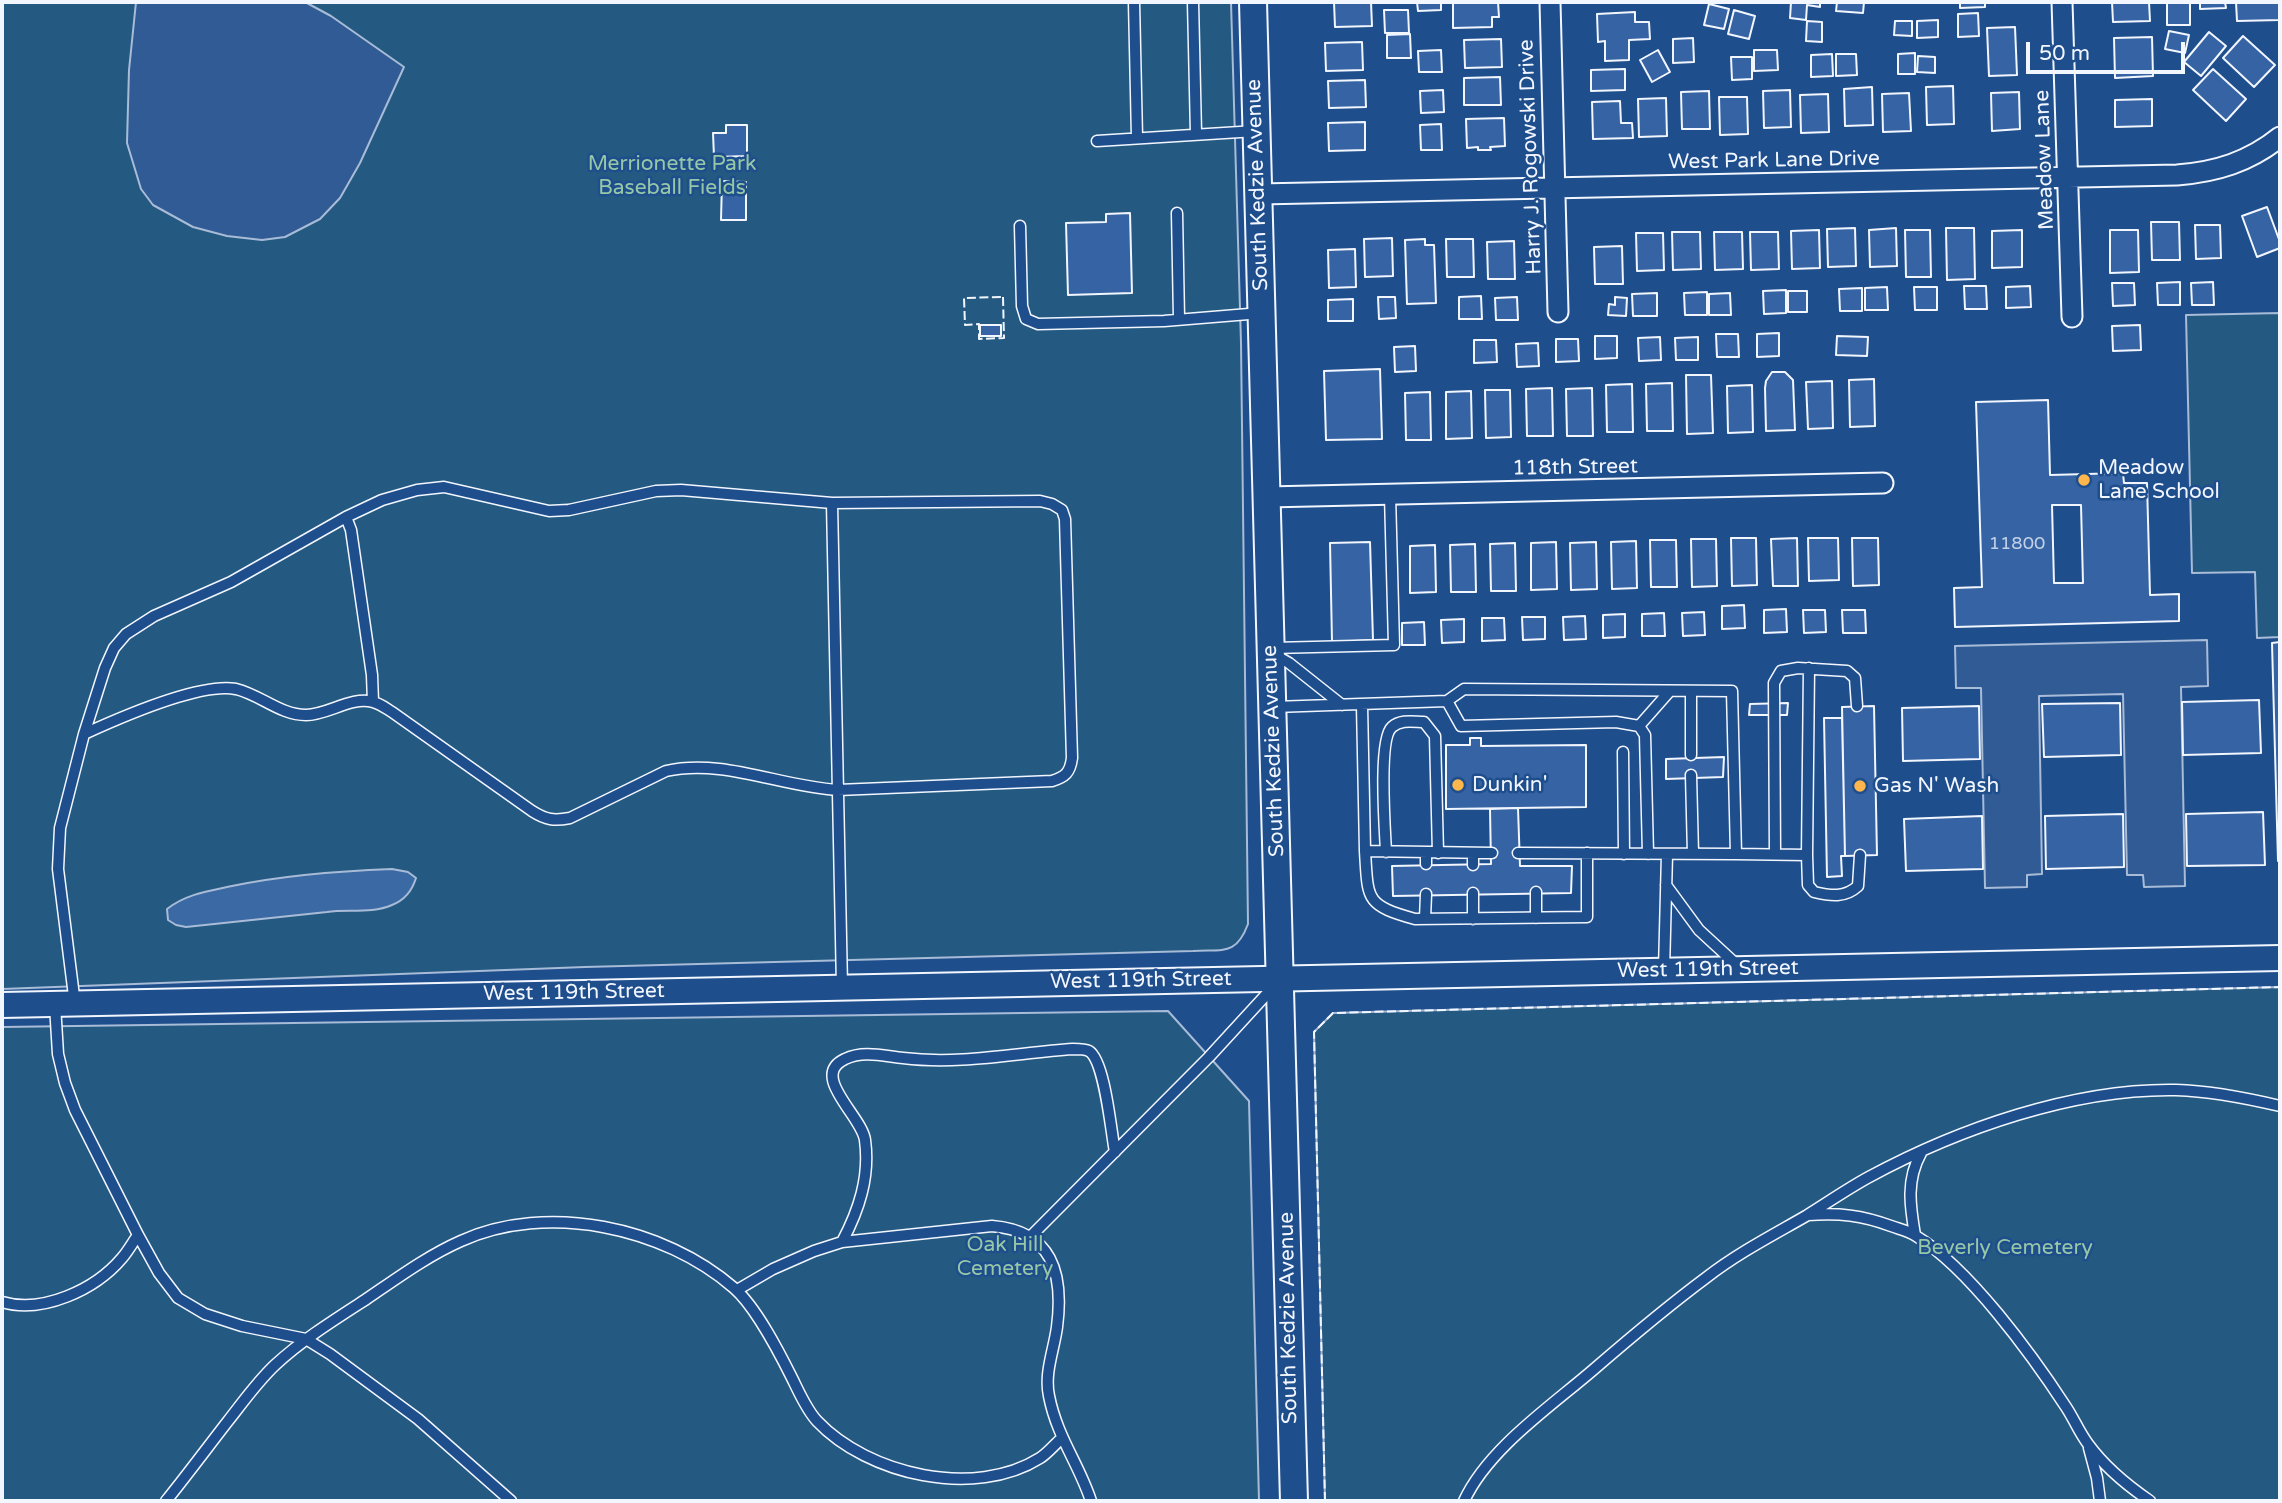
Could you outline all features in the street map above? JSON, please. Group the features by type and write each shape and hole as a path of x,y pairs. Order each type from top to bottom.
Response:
{"main road":[{"name":"South Kedzie Avenue","path":"1253,2 1294,1501"}],"street":[{"name":"Harry J. Rogowski Drive","path":"1550,2 1558,312"},
{"name":"Meadow Lane","path":"2063,2 2072,317"},
{"name":"West Park Lane Drive","path":"1259,194 2069,179 2208,172 2230,167 2280,137"},
{"name":"118th Street","path":"1267,497 1883,483"},
{"name":"West 119th Street","path":"2,1005 2280,957"}],"lane":[{"path":"1134,2 1137,138"},
{"path":"1193,2 1196,134"},
{"path":"1097,141 1257,131"},
{"path":"1177,213 1179,319"},
{"path":"1020,226 1022,306 1026,318 1038,324 1262,313"},
{"path":"84,734 190,693 222,687 251,693 291,714 330,712 358,702 373,702 392,712 544,819 555,821 570,818 666,771 682,767 720,769 812,789 1052,782 1064,777 1070,770 1072,758 1065,519 1062,510 1040,501 832,503 681,490 656,491 569,510 549,511 444,488 417,490 382,500 346,517 231,582 153,616 131,629 114,648 84,734 65,807 58,847 65,1004 58,1054 75,1111 138,1235 159,1273 178,1298 205,1314 242,1326 306,1339 418,1419 511,1501"},
{"path":"1271,650 1394,645 1390,495"},
{"path":"832,503 842,988"},
{"path":"346,517 351,530 372,675 373,702"},
{"path":"1271,650 1343,705"},
{"path":"1809,668 1808,885 1814,892 1840,896 1850,893 1858,886 1860,855"},
{"path":"1775,854 1774,682 1781,671 1809,668 1847,671 1855,678 1857,706"},
{"path":"1273,707 1447,701 1464,689 1732,691 1736,854"},
{"path":"1639,726 1669,692"},
{"path":"1691,692 1692,755"},
{"path":"1447,701 1461,726 1616,722 1639,726 1645,735 1648,854"},
{"path":"1362,705 1367,891 1376,903 1391,912 1415,919 1587,917 1587,853"},
{"path":"1386,852 1386,737 1391,727 1413,721 1424,722 1435,736 1438,852"},
{"path":"1623,752 1625,854"},
{"path":"1692,775 1693,854"},
{"path":"1365,851 1492,853"},
{"path":"1426,852 1426,864"},
{"path":"1473,853 1473,864"},
{"path":"1518,853 1536,858 1587,853 1807,855"},
{"path":"1664,971 1667,854"},
{"path":"1666,884 1699,930 1742,970"},
{"path":"1536,892 1536,918"},
{"path":"1426,894 1426,919"},
{"path":"1473,894 1473,919"},
{"path":"1031,1236 1209,1058 1281,978"},
{"path":"842,1242 855,1219 867,1165 865,1137 858,1120 834,1088 833,1075 837,1064 846,1058 877,1054 936,1061 1088,1050 1096,1059 1102,1078 1115,1152"},
{"path":"1464,1501 1471,1487 1492,1461 1523,1430 1624,1343 1709,1275 1869,1177 1957,1136 2021,1115 2087,1098 2174,1090 2218,1093 2280,1106"},
{"path":"1915,1235 1910,1186 1913,1167 1921,1153"},
{"path":"1807,1215 1839,1213 1866,1216 1915,1235 1952,1264 1992,1308 2067,1408 2088,1444 2113,1471 2150,1501"},
{"path":"166,1501 251,1392 274,1366 306,1339 433,1255 494,1229 533,1224 573,1222 622,1229 670,1248 713,1272 737,1290 774,1343 816,1420 838,1439 890,1467 921,1475 983,1477 1011,1471 1040,1458 1061,1440"},
{"path":"737,1290 774,1269 842,1242 992,1226 1011,1228 1031,1236 1045,1250 1056,1272 1059,1295 1057,1326 1047,1377 1048,1394 1061,1440 1091,1501"},
{"path":"2,1302 24,1307 43,1304 73,1292 102,1277 122,1258 138,1235"},
{"path":"2088,1444 2097,1478 2099,1501"}],"green space":[{"name":"Merrionette Park Baseball Fields","path":"2,2 1231,2 1241,343 1248,924 1239,941 1228,949 1213,950 585,967 2,989"},
{"path":"2280,313 2280,637 2257,638 2255,572 2192,573 2186,315"},
{"name":"Beverly Cemetery","path":"2280,987 2280,1501 1325,1501 1314,1032 1333,1013"},
{"name":"Oak Hill Cemetery","path":"1168,1011 1249,1101 1259,1501 2,1501 2,1027"}],"shaded area":[{"path":"136,2 305,2 331,16 404,67 360,163 340,198 320,219 285,237 262,240 227,236 193,227 153,205 141,189 127,143 129,70"},
{"path":"2207,640 2208,686 2181,687 2185,886 2144,887 2143,875 2127,875 2123,694 2039,696 2042,874 2027,875 2027,887 1985,888 1981,688 1956,688 1955,646"},
{"path":"392,869 408,872 416,878 404,898 384,908 186,927 168,920 167,909 190,896 206,892 292,876"}],"building":[{"path":"1334,2 1371,2 1372,26 1335,27"},
{"path":"1417,2 1441,2 1441,10 1418,11"},
{"path":"1453,2 1498,2 1499,17 1492,17 1492,27 1453,28"},
{"path":"1791,2 1820,2 1820,7 1807,5 1806,20 1790,18"},
{"path":"1837,2 1864,2 1863,13 1836,11"},
{"path":"1960,2 1985,2 1985,7 1960,8"},
{"path":"2112,2 2149,2 2150,21 2113,22"},
{"path":"2167,2 2190,2 2190,25 2167,25"},
{"path":"2200,2 2225,2 2226,8 2200,9"},
{"path":"2236,2 2280,2 2280,20 2237,21"},
{"path":"1709,4 1729,9 1724,29 1704,25"},
{"path":"1384,10 1408,10 1409,33 1385,33"},
{"path":"1734,10 1755,16 1749,39 1728,34"},
{"path":"1635,12 1635,22 1649,22 1650,39 1629,40 1629,60 1605,61 1605,41 1598,42 1597,14"},
{"path":"1978,13 1979,36 1958,37 1958,14"},
{"path":"1938,20 1938,37 1917,38 1917,21"},
{"path":"1807,21 1822,22 1822,42 1806,41"},
{"path":"1895,21 1912,21 1912,36 1894,35"},
{"path":"2015,27 2017,75 1989,76 1987,28"},
{"path":"2169,31 2189,35 2185,53 2165,49"},
{"path":"2209,32 2226,46 2201,76 2184,62"},
{"path":"1410,34 1411,58 1387,58 1387,35"},
{"path":"2243,36 2275,65 2254,87 2223,58"},
{"path":"2152,37 2153,76 2115,78 2114,38"},
{"path":"1693,38 1694,62 1673,63 1673,39"},
{"path":"1501,39 1502,67 1465,68 1464,40"},
{"path":"1362,42 1363,70 1326,71 1325,43"},
{"path":"1441,50 1442,72 1419,72 1418,51"},
{"path":"1658,50 1670,72 1652,82 1640,60"},
{"path":"1754,50 1777,50 1778,70 1754,71"},
{"path":"1915,53 1915,74 1898,74 1898,54"},
{"path":"1832,54 1833,76 1811,77 1811,55"},
{"path":"1836,54 1856,54 1857,75 1836,76"},
{"path":"1918,56 1935,57 1935,73 1917,72"},
{"path":"1731,57 1752,57 1752,79 1732,80"},
{"path":"1625,69 1625,90 1591,91 1591,70"},
{"path":"2213,69 2246,99 2226,121 2193,90"},
{"path":"1500,77 1501,105 1464,105 1464,78"},
{"path":"1365,80 1366,107 1329,108 1328,81"},
{"path":"1953,86 1954,124 1927,125 1926,87"},
{"path":"1872,87 1873,125 1845,126 1844,89"},
{"path":"1443,90 1444,112 1421,113 1420,91"},
{"path":"1790,90 1791,127 1764,128 1763,91"},
{"path":"1709,91 1710,129 1682,129 1681,92"},
{"path":"2019,92 2020,129 1992,131 1991,93"},
{"path":"1909,93 1911,131 1883,132 1882,94"},
{"path":"1828,94 1829,132 1801,133 1800,95"},
{"path":"1719,97 1747,97 1748,134 1720,135"},
{"path":"1666,98 1667,136 1639,137 1638,99"},
{"path":"2152,99 2152,126 2115,127 2115,100"},
{"path":"1620,101 1621,123 1632,123 1633,138 1593,139 1592,102"},
{"path":"1504,118 1505,146 1490,147 1491,150 1467,148 1466,119"},
{"path":"1365,122 1365,150 1329,151 1328,123"},
{"path":"1441,124 1442,150 1421,150 1420,125"},
{"path":"726,125 747,125 747,156 714,157 713,133 726,133"},
{"path":"722,181 746,182 746,220 721,220"},
{"path":"2267,207 2280,248 2257,257 2242,216"},
{"path":"1130,213 1132,293 1068,295 1066,223 1106,222 1106,214"},
{"path":"2151,222 2179,222 2180,260 2152,260"},
{"path":"2195,225 2220,225 2221,258 2196,259"},
{"path":"1855,228 1856,266 1828,267 1827,229"},
{"path":"1896,228 1897,266 1870,267 1869,230"},
{"path":"1946,228 1974,228 1975,279 1947,280"},
{"path":"1819,230 1820,268 1792,269 1791,231"},
{"path":"1905,230 1930,230 1931,277 1906,277"},
{"path":"2022,230 2022,267 1992,268 1992,231"},
{"path":"2110,230 2138,230 2139,272 2110,273"},
{"path":"1672,232 1700,232 1701,269 1673,270"},
{"path":"1714,232 1742,232 1743,269 1715,270"},
{"path":"1750,232 1778,232 1779,269 1751,270"},
{"path":"1636,233 1663,233 1664,270 1637,271"},
{"path":"1392,238 1393,276 1365,277 1364,239"},
{"path":"1425,239 1425,245 1434,245 1436,303 1407,304 1405,240"},
{"path":"1446,239 1473,239 1474,277 1447,277"},
{"path":"1514,241 1515,279 1488,279 1487,242"},
{"path":"1622,246 1623,284 1595,284 1594,247"},
{"path":"1355,249 1356,287 1329,288 1328,250"},
{"path":"2180,282 2180,305 2158,305 2157,283"},
{"path":"2213,282 2214,305 2192,305 2191,283"},
{"path":"2112,283 2134,283 2135,305 2113,306"},
{"path":"1964,286 1986,286 1987,309 1965,309"},
{"path":"2030,286 2031,307 2006,308 2006,287"},
{"path":"1887,287 1888,310 1865,310 1865,288"},
{"path":"1914,287 1937,287 1937,310 1915,310"},
{"path":"1862,288 1862,311 1840,311 1839,289"},
{"path":"1786,290 1786,313 1764,314 1763,291"},
{"path":"1788,291 1807,291 1807,312 1788,312"},
{"path":"1707,292 1707,315 1685,315 1684,293"},
{"path":"1657,293 1657,316 1633,316 1632,294"},
{"path":"1730,293 1731,315 1709,315 1709,294"},
{"path":"1481,296 1482,319 1459,319 1459,297"},
{"path":"1378,297 1395,297 1396,318 1379,319"},
{"path":"1517,297 1518,320 1496,320 1495,298"},
{"path":"1615,297 1627,298 1626,316 1608,315 1609,304 1615,305"},
{"path":"1353,299 1353,321 1328,321 1328,300"},
{"path":"980,325 1001,325 1001,336 980,336"},
{"path":"2140,325 2141,350 2113,351 2112,326"},
{"path":"1779,333 1779,356 1757,357 1757,334"},
{"path":"1716,334 1738,334 1739,357 1717,357"},
{"path":"1595,336 1617,336 1617,358 1595,359"},
{"path":"1837,336 1868,337 1867,356 1836,355"},
{"path":"1660,337 1661,360 1639,361 1638,338"},
{"path":"1698,337 1698,360 1676,360 1675,338"},
{"path":"1556,339 1578,339 1579,361 1556,362"},
{"path":"1474,340 1496,340 1497,362 1474,363"},
{"path":"1538,343 1539,366 1517,367 1516,344"},
{"path":"1415,346 1416,371 1395,372 1394,347"},
{"path":"1380,369 1382,439 1326,440 1324,371"},
{"path":"1772,372 1785,372 1793,380 1795,430 1766,431 1765,388"},
{"path":"1686,375 1711,375 1713,433 1687,434"},
{"path":"1874,379 1875,426 1850,427 1849,380"},
{"path":"1832,381 1833,428 1808,429 1806,382"},
{"path":"1672,383 1673,431 1647,431 1646,384"},
{"path":"1632,384 1633,432 1607,432 1606,385"},
{"path":"1752,385 1753,432 1728,433 1727,386"},
{"path":"1552,388 1553,436 1527,436 1526,389"},
{"path":"1592,388 1593,436 1567,436 1566,389"},
{"path":"1485,390 1510,390 1511,437 1486,438"},
{"path":"1471,391 1472,438 1446,439 1446,392"},
{"path":"1430,392 1431,440 1406,440 1405,393"},
{"path":"2048,400 2050,475 2123,473 2124,483 2147,483 2150,595 2179,594 2179,621 1955,627 1954,588 1982,587 1976,402","holes":["2052,505 2081,505 2083,583 2054,583"]},
{"path":"1731,538 1756,538 1757,585 1732,586"},
{"path":"1797,538 1798,586 1773,586 1771,539"},
{"path":"1808,538 1838,538 1839,580 1809,581"},
{"path":"1852,538 1878,538 1879,585 1853,586"},
{"path":"1691,539 1716,539 1717,586 1692,587"},
{"path":"1650,540 1676,540 1677,587 1651,587"},
{"path":"1636,541 1637,588 1612,589 1611,542"},
{"path":"1370,542 1373,640 1332,642 1330,543"},
{"path":"1556,542 1557,589 1531,590 1531,543"},
{"path":"1596,542 1597,589 1571,590 1570,543"},
{"path":"1515,543 1516,591 1491,591 1490,544"},
{"path":"1475,544 1476,592 1451,592 1450,545"},
{"path":"1435,545 1436,592 1410,593 1410,546"},
{"path":"1744,605 1745,628 1722,629 1722,606"},
{"path":"1786,609 1787,632 1764,633 1764,610"},
{"path":"1803,610 1825,610 1826,632 1804,633"},
{"path":"1842,610 1865,610 1866,633 1843,633"},
{"path":"1704,612 1705,635 1683,636 1682,613"},
{"path":"1664,613 1665,636 1642,636 1642,614"},
{"path":"1625,614 1625,637 1603,638 1603,615"},
{"path":"1585,616 1586,639 1564,640 1563,617"},
{"path":"1522,617 1545,617 1545,639 1523,640"},
{"path":"1482,618 1504,618 1505,640 1482,641"},
{"path":"1464,619 1464,642 1442,643 1441,620"},
{"path":"1424,622 1425,645 1402,645 1402,623"},
{"path":"2280,642 2280,861 2278,861 2272,643"},
{"path":"2259,700 2261,753 2183,755 2182,702"},
{"path":"1788,703 1787,715 1749,715 1750,704"},
{"path":"2120,703 2121,755 2044,757 2042,704"},
{"name":"Gas N' Wash","path":"1874,706 1877,855 1845,856 1842,707"},
{"path":"1979,706 1980,759 1903,761 1902,708"},
{"path":"1824,718 1842,718 1845,856 1841,856 1842,876 1827,877"},
{"path":"1470,738 1481,738 1481,746 1586,745 1586,807 1446,809 1446,745 1470,745"},
{"path":"1724,757 1723,777 1666,779 1666,759"},
{"path":"1518,808 1520,866 1572,866 1571,893 1393,896 1392,866 1491,864 1490,809"},
{"path":"2263,812 2265,865 2187,866 2186,814"},
{"path":"2123,814 2124,867 2046,869 2045,816"},
{"path":"1982,816 1983,869 1906,871 1904,819"}],"fence":[{"path":"1003,297 1004,338 979,339 979,324 965,325 964,298 1003,297"},
{"path":"1325,1501 1314,1032 1333,1013 2280,987"}],"place":[{"name":"Meadow Lane School","path":"2084,480"},
{"name":"Dunkin'","path":"1458,785"},
{"name":"Gas N' Wash","path":"1860,786"}]}
